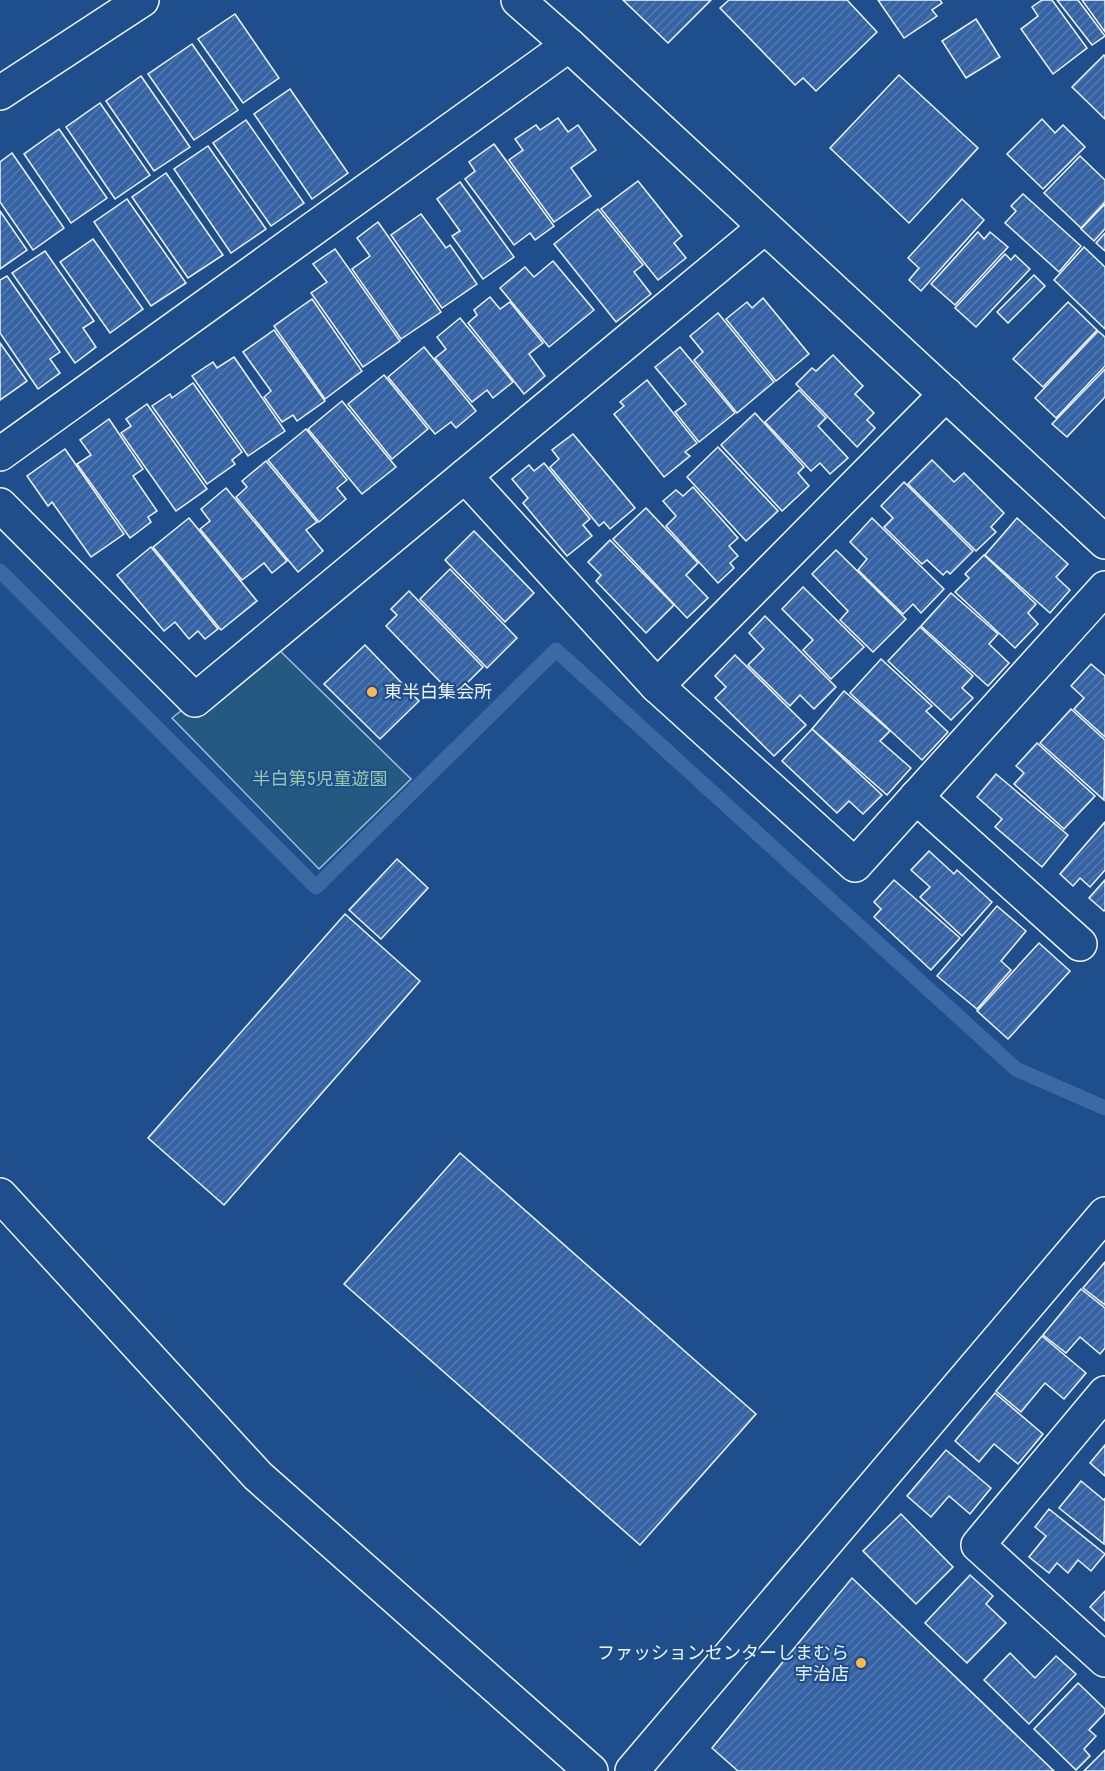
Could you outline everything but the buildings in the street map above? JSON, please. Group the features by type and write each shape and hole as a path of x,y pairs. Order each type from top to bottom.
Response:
{"street":[{"path":"0,93 142,0"},
{"path":"518,0 1105,542"},
{"path":"0,454 569,45"},
{"path":"0,505 195,700 765,227"},
{"path":"657,686 946,394"},
{"path":"465,476 657,686 855,865 1105,588"},
{"path":"916,797 1080,944"},
{"path":"0,1195 258,1476 591,1771"},
{"path":"632,1771 1105,1214"},
{"path":"1105,1393 978,1545 1105,1660"}],"green space":[{"name":"半白第5児童遊園","path":"269,640 411,779 319,869 172,718"}],"waterway":[{"path":"0,571 316,887 556,650 1016,1069 1105,1108"}],"place":[{"name":"東半白集会所","path":"372,692"},
{"name":"ファッションセンターしまむら 宇治店","path":"861,1663"}]}
